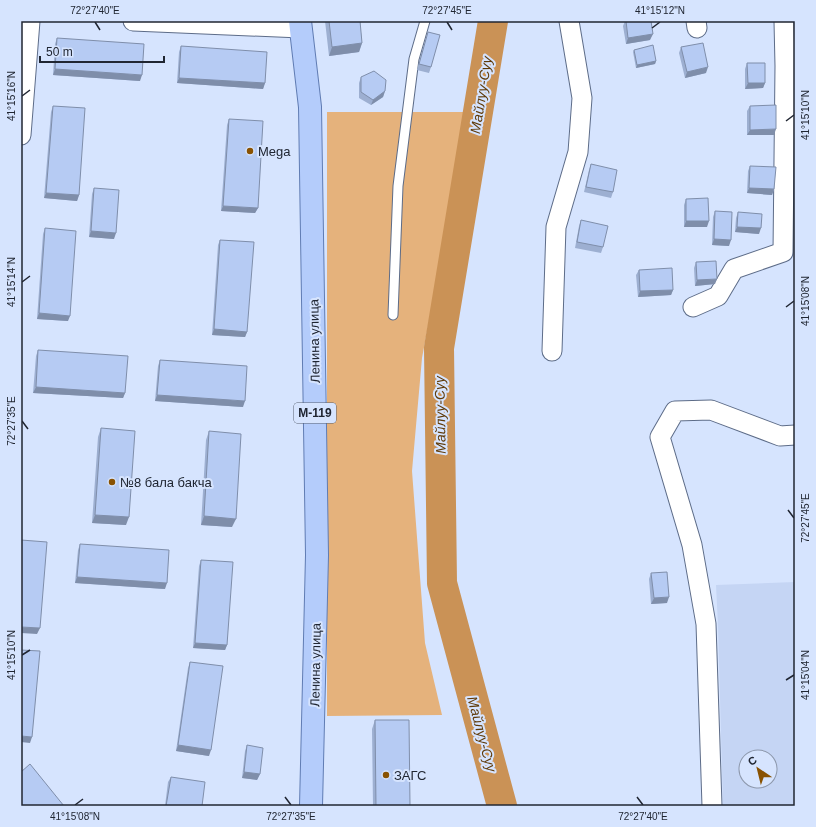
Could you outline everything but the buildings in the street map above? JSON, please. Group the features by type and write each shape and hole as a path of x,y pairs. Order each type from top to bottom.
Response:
{"main road":[{"name":"Ленина улица","path":"301,25 310,107 317,548 311,806"}],"street":[{"path":"21,135 30,21"},
{"path":"133,21 301,25"},
{"path":"552,351 556,228 578,152 582,98 569,21"},
{"path":"693,307 718,296 734,269 783,252 784,21"},
{"path":"712,806 706,624 692,545 660,437 675,411 711,410 780,436 795,435"}],"lane":[{"path":"393,315 398,186 414,59 425,21"}],"shaded area":[{"path":"327,112 468,112 422,358 412,471 425,643 442,715 327,716"},
{"path":"795,582 795,806 723,806 716,585"}],"waterway":[{"name":"Майлуу-Суу","path":"493,21 439,348 442,583 502,806"}],"place":[{"name":"Mega","path":"250,151"},
{"name":"№8 бала бакча","path":"112,482"},
{"name":"ЗАГС","path":"386,775"}]}
